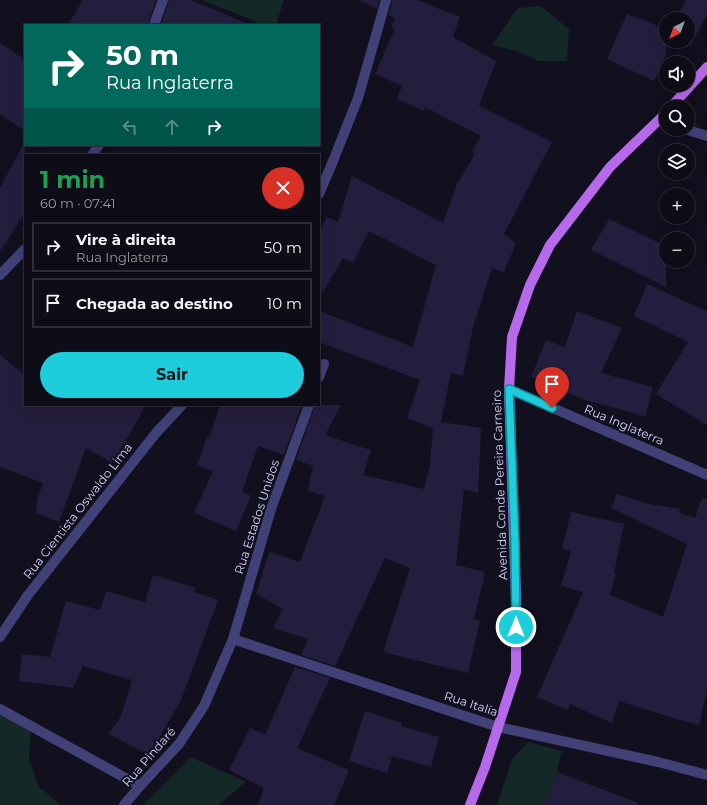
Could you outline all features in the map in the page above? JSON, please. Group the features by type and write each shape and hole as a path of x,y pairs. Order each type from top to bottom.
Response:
{"main road":[{"path":"677,100 707,67"},
{"name":"Avenida Conde Pereira Carneiro","path":"470,805 485,767 516,672 516,597 509,389 512,337 530,285 550,245 610,168 659,125"}],"street":[{"path":"154,24 163,0"},
{"path":"320,192 358,98 386,0"},
{"path":"695,132 707,136"},
{"path":"0,275 24,250"},
{"path":"320,374 324,364"},
{"name":"Rua Inglaterra","path":"509,389 707,475"},
{"name":"Rua Cientista Oswaldo Lima","path":"0,637 28,595 156,433 181,406"},
{"name":"Rua Estados Unidos","path":"233,639 271,509 309,406"},
{"name":"Rua Italía","path":"233,639 498,727 658,762 707,775"},
{"name":"Rua Pindaré","path":"124,805 179,744 204,706 233,639"},
{"path":"0,710 140,786"}],"green space":[{"path":"202,0 284,0 276,24 258,24 254,21"},
{"path":"541,6 569,29 567,61 539,61 516,51 492,45 518,8"},
{"path":"0,713 31,729 29,758 38,786 60,805 0,805"},
{"path":"528,742 562,751 557,772 544,805 497,805 512,759"},
{"path":"191,757 246,782 218,805 143,805"}],"building":[{"path":"83,0 156,0 148,24 69,24"},
{"path":"169,0 190,0 249,24 161,24"},
{"path":"360,0 379,0 377,9"},
{"path":"392,0 417,0 460,17 453,37 496,61 479,106 552,142 504,234 516,243 504,272 492,268 473,327 463,376 451,373 441,422 481,428 478,493 464,489 456,565 485,572 474,619 480,621 468,673 383,652 410,568 385,558 335,666 301,655 308,639 273,628 283,609 256,594 269,552 300,562 325,496 308,491 313,466 296,460 315,406 341,405 325,435 371,450 363,475 424,489 430,464 433,428 407,418 420,380 320,342 320,311 413,347 436,265 369,231 353,263 343,258 320,297 320,230 327,217 338,222 352,176 443,223 457,184 475,154 472,152 481,136 425,107 424,111 397,99 402,86 375,74 395,29 391,27 395,18 389,15"},
{"path":"686,0 707,0 707,14 695,37 695,12 680,12"},
{"path":"627,14 659,26 659,48 666,48 666,54 665,56 659,56 659,70 654,81 607,59"},
{"path":"0,43 24,59 24,130 0,114"},
{"path":"24,143 24,215 0,251 0,188"},
{"path":"609,219 659,243 659,268 666,268 666,287 591,250"},
{"path":"647,284 706,311 707,310 707,425 656,394 688,342 634,316"},
{"path":"577,311 622,328 601,373 653,387 645,416 585,400 531,377 546,340 565,347"},
{"path":"0,355 24,374 24,406 145,406 113,463 86,448 59,522 36,513 37,500 43,483 0,467"},
{"path":"220,406 302,406 284,455 258,446 242,492 251,496 236,531 194,513 213,471 197,465 207,437 209,438"},
{"path":"617,494 656,506 680,509 679,513 695,518 702,498 707,499 707,691 699,725 619,701 612,723 570,704 568,710 537,697 583,592 561,586 571,551 562,549 571,512 624,524 614,573 616,573 610,595 663,617 687,544 611,508"},
{"path":"153,575 196,588 194,592 218,600 181,700 149,755 109,734 121,716 132,680 83,666 73,688 19,681 22,654 50,657 66,601 100,610 106,591 145,602"},
{"path":"295,667 330,678 297,748 349,770 334,805 258,805 264,788 229,770 250,728 265,735"},
{"path":"365,711 402,723 401,726 439,737 431,767 392,756 387,773 349,761"},
{"path":"557,772 638,803 638,805 544,805"}],"route":[{"path":"516,627 515,544 509,389 552,408"}]}
